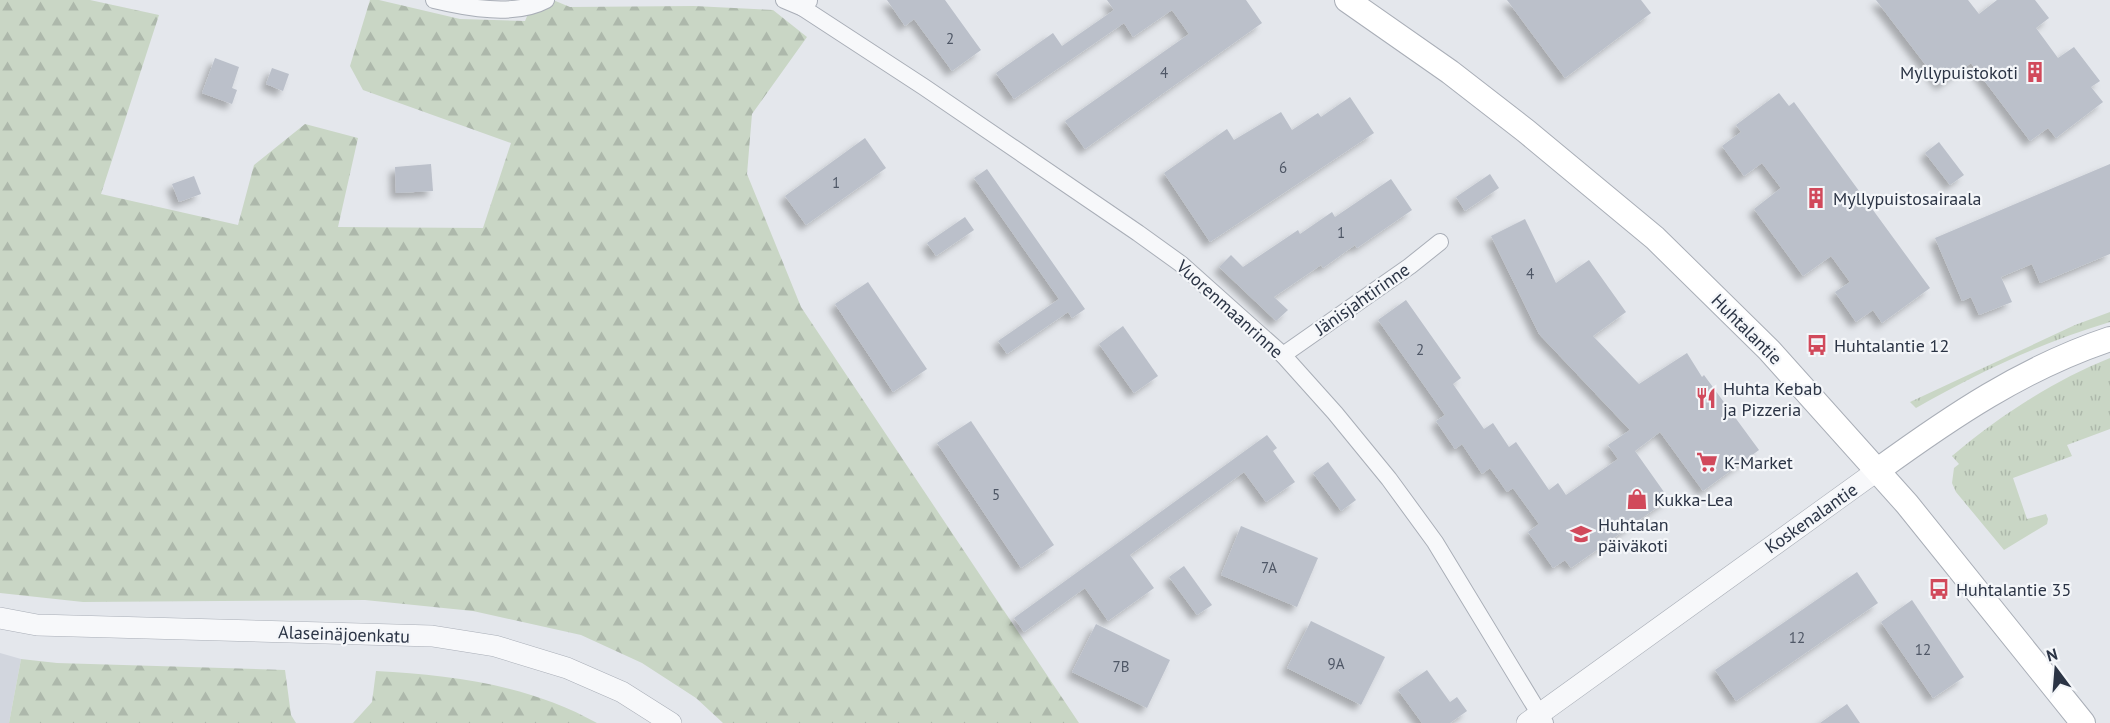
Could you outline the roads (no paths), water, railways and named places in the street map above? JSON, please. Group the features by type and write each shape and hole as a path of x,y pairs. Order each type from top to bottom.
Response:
{"main road":[{"name":"Huhtalantie","path":"1347,0 1450,72 1509,117 1655,238 1769,350 1878,470 2083,723"},
{"name":"Koskenalantie","path":"1878,470 1996,390 2032,370 2110,339"}],"street":[{"path":"434,0 459,6 505,10 546,0"},
{"name":"Vuorenmaanrinne","path":"784,0 806,4 970,119 1122,221 1181,264 1283,355 1335,413 1389,479 1435,542 1537,720"},
{"name":"Jänisjahtirinne","path":"1283,355 1410,266 1440,242"},
{"name":"Koskenalantie","path":"1537,720 1878,470"},
{"name":"Alaseinäjoenkatu","path":"0,618 37,625 432,636 484,644 567,668 622,692 670,723"}],"place":[{"name":"Myllypuistokoti","path":"2035,72"},
{"name":"Myllypuistosairaala","path":"1816,198"},
{"name":"Huhtalantie 12","path":"1817,345"},
{"name":"Huhta Kebab ja Pizzeria","path":"1706,398"},
{"name":"K-Market","path":"1707,462"},
{"name":"Kukka-Lea","path":"1637,499"},
{"name":"Huhtalan päiväkoti","path":"1581,534"},
{"name":"Huhtalantie 35","path":"1939,589"}]}
